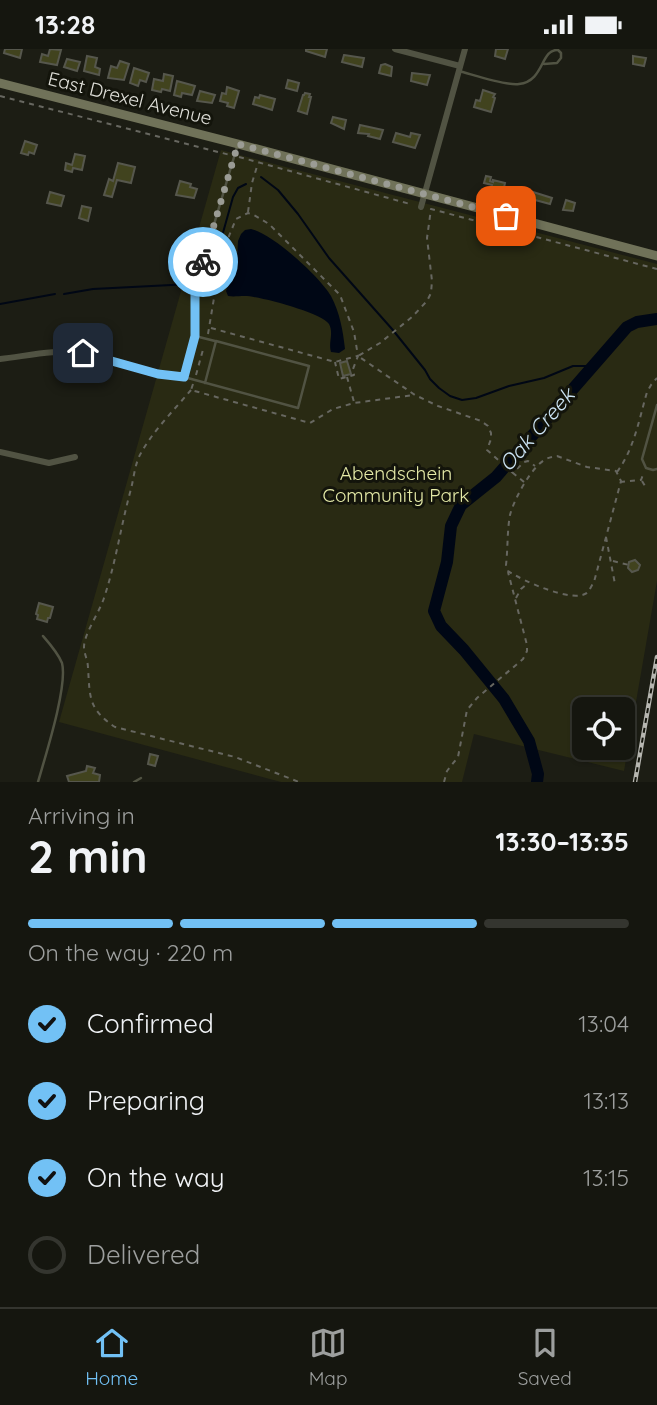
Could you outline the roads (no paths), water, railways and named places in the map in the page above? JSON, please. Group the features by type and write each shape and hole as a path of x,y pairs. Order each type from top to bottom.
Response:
{"street":[{"path":"395,49 460,69"},
{"path":"421,207 465,49"},
{"name":"East Drexel Avenue","path":"0,83 657,256"},
{"path":"0,359 71,352 158,374 184,377"},
{"path":"0,451 49,463 75,457"}],"lane":[{"path":"460,69 516,85 527,82 538,72 548,52 558,50 561,53 557,63 544,64"},
{"path":"195,336 309,366 298,408 184,377 195,336 196,285 238,144"},
{"path":"205,383 216,341"},
{"path":"657,405 642,459 646,468 657,469"},
{"path":"38,782 63,680 62,664 43,636"},
{"path":"134,782 141,778"}],"waterway":[{"path":"261,177 278,190 329,258 392,329 430,379 450,396 462,400 476,398 509,386 544,378 573,366 593,366"},
{"path":"203,284 210,279 233,197 238,188 246,184"},
{"path":"64,294 93,289 191,284"},
{"path":"0,304 55,294"},
{"name":"Oak Creek","path":"537,782 538,774 529,741 504,699 441,626 434,611 447,562 451,526 461,505 496,477 627,327 637,322 657,319"}],"railway":[{"path":"635,782 657,657"}],"park label":[{"name":"Abendschein Community Park","path":"396,484"}]}
